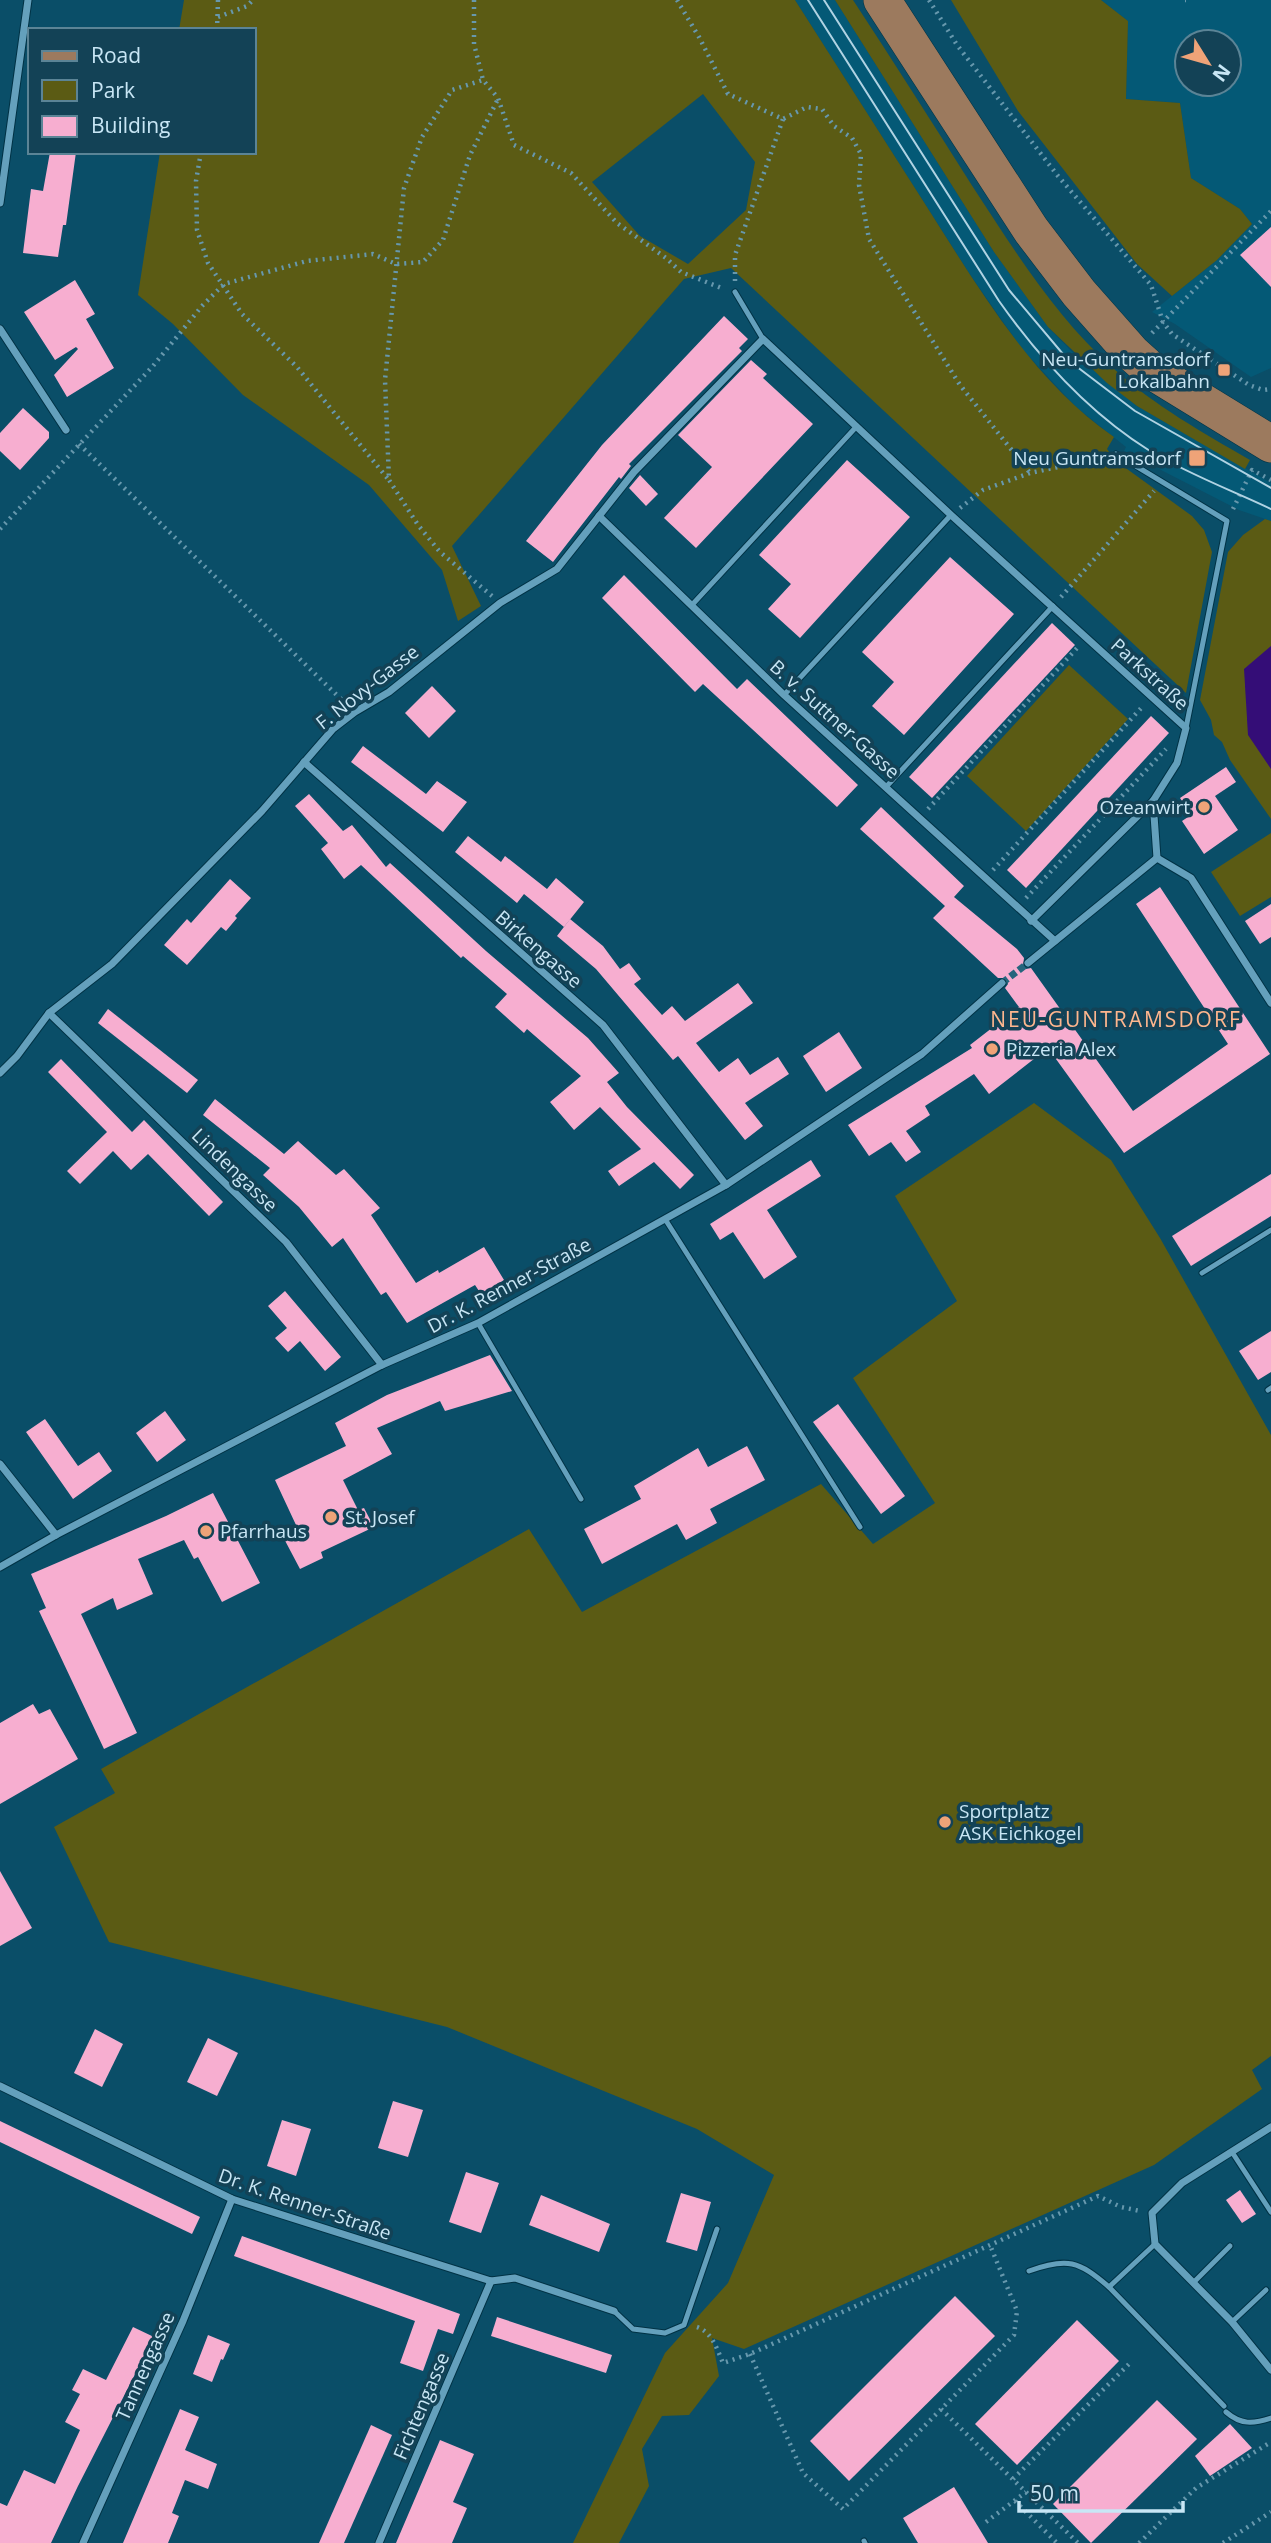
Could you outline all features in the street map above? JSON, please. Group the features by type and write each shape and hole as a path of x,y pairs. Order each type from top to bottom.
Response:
{"main road":[{"path":"882,0 1031,230 1079,293 1132,353 1152,371 1271,444"}],"street":[{"path":"0,203 28,0"},
{"path":"0,329 66,430"},
{"name":"Parkstraße","path":"763,339 951,515 1186,728 1177,763 1153,801 1031,921"},
{"name":"F. Novy-Gasse","path":"0,1073 17,1056 49,1013 112,964 262,811 332,729 389,692 500,603 557,569 634,472 763,339"},
{"name":"B. v. Suttner-Gasse","path":"598,516 785,695 1055,941"},
{"name":"Birkengasse","path":"304,762 603,1026 726,1185"},
{"path":"1153,801 1157,858"},
{"path":"1028,963 1157,858"},
{"path":"1157,858 1191,878 1271,1003"},
{"name":"Dr. K. Renner-Straße","path":"0,1567 56,1535 382,1365 478,1323 726,1185 922,1054 1002,983"},
{"name":"Lindengasse","path":"49,1013 286,1241 382,1365"},
{"path":"0,1464 56,1535"},
{"name":"Dr. K. Renner-Straße","path":"0,2086 232,2199 491,2281 515,2278 614,2311"},
{"path":"1271,2127 1182,2183 1152,2213 1155,2244 1232,2322 1271,2370"},
{"name":"Tannengasse","path":"83,2543 183,2321 232,2199"},
{"name":"Fichtengasse","path":"379,2543 491,2281"}],"lane":[{"path":"735,292 763,339"},
{"path":"691,606 857,426"},
{"path":"1116,454 1227,521 1186,728"},
{"path":"785,695 951,515"},
{"path":"886,787 1053,606"},
{"path":"665,1219 860,1527"},
{"path":"1202,1273 1271,1230"},
{"path":"478,1323 581,1499"},
{"path":"1232,2152 1271,2212"},
{"path":"614,2311 633,2329 665,2333 684,2325 717,2229"},
{"path":"1109,2287 1155,2244"},
{"path":"1193,2283 1230,2246"},
{"path":"1029,2271 1055,2261 1091,2271 1237,2421 1255,2423 1271,2418"},
{"path":"1232,2322 1266,2290"}],"path":[{"path":"217,28 218,0"},
{"path":"218,17 247,6 253,0"},
{"path":"474,0 474,44 483,80 498,98 514,145 571,173 617,223 681,272 735,292 735,255 783,119 807,107 822,109 834,126 852,138 861,153 859,185 869,239 960,385 1030,473"},
{"path":"677,0 728,94 783,119"},
{"path":"929,0 957,45 1058,176 1151,285 1163,322 1172,334 1249,386 1271,389"},
{"path":"388,480 385,380 404,188 422,137 452,90 483,80"},
{"path":"0,528 153,366 202,306 224,284 307,261 373,254 396,264 423,262 443,240 470,155 498,98"},
{"path":"201,154 196,181 197,230 208,263 242,314 298,367 388,480 418,526 440,552 500,603"},
{"path":"1163,322 1271,211"},
{"path":"66,430 355,712"},
{"path":"951,515 983,490 1030,473 1116,454"},
{"path":"1227,521 1252,470 1271,480"},
{"path":"1053,606 1162,482"},
{"path":"920,818 1087,638"},
{"path":"985,878 1151,698"},
{"path":"1017,908 1186,728"},
{"path":"684,2325 702,2328 712,2338 723,2363 750,2354 1098,2196 1121,2207 1152,2213"},
{"path":"750,2354 803,2473 843,2509 1014,2335 1017,2311 990,2245"},
{"path":"1013,2479 1131,2362"},
{"path":"941,2409 1078,2543"},
{"path":"1139,2543 1196,2488 1271,2442"},
{"path":"986,2522 1026,2492"},
{"path":"1015,2501 1057,2543"},
{"path":"1223,2543 1271,2512"}],"shaded area":[{"path":"795,0 835,0 994,252 1048,327 1075,355 1137,406 1271,483 1271,521 1239,510 1124,451 1126,447 1076,407 1022,349 969,273"},
{"path":"1101,0 1271,0 1271,368 1251,377 1175,324 1152,312 1217,260 1252,224 1240,209 1191,178 1180,103 1126,99 1128,21"},
{"path":"1271,646 1271,769 1248,735 1244,669"}],"green space":[{"path":"184,0 795,0 967,270 1010,332 1058,389 1114,437 1107,449 1116,461 1192,516 1204,530 1212,552 1186,693 731,268 684,279 452,546 481,606 458,621 442,570 369,485 243,395 173,324 138,295 160,154 256,154 256,28 179,28","holes":["703,94 755,162 746,210 688,264 640,236 592,182"]},
{"path":"835,0 853,0 1003,233 1036,281 1073,327 1114,369 1146,395 1250,460 1245,469 1137,406 1107,383 1048,327 994,252"},
{"path":"951,0 1101,0 1128,21 1126,99 1180,103 1191,178 1240,209 1252,224 1217,260 1172,296 1137,264 1018,111"},
{"path":"1265,519 1271,521 1271,819 1230,760 1222,742 1214,735 1211,720 1200,700 1228,552 1243,535"},
{"path":"1069,665 1128,719 1026,831 967,776"},
{"path":"1271,833 1271,897 1240,916 1211,872"},
{"path":"1034,1103 1111,1160 1160,1238 1271,1435 1271,2056 1252,2070 1262,2089 1154,2165 744,2349 712,2338 719,2376 689,2415 662,2416 642,2449 649,2486 619,2543 573,2543 665,2353 728,2283 774,2175 697,2129 447,2027 109,1942 54,1827 115,1793 101,1769 529,1529 582,1612 821,1484 873,1544 935,1503 853,1378 957,1301 895,1196"}],"building":[{"path":"50,154 76,154 66,225 63,225 58,257 23,253 31,189 43,191"},
{"path":"1271,227 1271,287 1240,255"},
{"path":"75,280 95,314 86,319 114,368 67,397 54,375 78,349 76,347 55,360 24,312"},
{"path":"724,316 748,339 739,348 742,351 629,464 631,466 621,479 619,477 553,562 526,541 602,445"},
{"path":"751,360 767,374 763,378 813,424 696,548 664,518 712,467 678,435"},
{"path":"23,408 49,432 49,438 20,470 0,451 0,433"},
{"path":"847,460 910,517 800,638 768,609 791,584 759,555"},
{"path":"640,475 658,494 646,506 629,488"},
{"path":"950,557 1014,614 904,735 872,706 894,682 862,652"},
{"path":"624,575 737,689 747,679 858,785 837,807 703,684 695,692 602,598"},
{"path":"1052,623 1075,645 932,798 909,777"},
{"path":"432,686 456,711 429,738 405,713"},
{"path":"1151,716 1169,733 1026,888 1007,870"},
{"path":"363,746 426,794 437,781 467,802 443,832 351,762"},
{"name":"Ozeanwirt","path":"1226,767 1236,782 1215,796 1238,830 1204,854 1182,821 1191,815 1180,798"},
{"path":"309,794 343,831 352,825 386,867 390,863 486,951 588,1038 619,1073 607,1082 627,1107 694,1175 680,1189 654,1162 619,1186 608,1171 641,1149 600,1107 574,1130 550,1102 581,1076 527,1029 524,1033 495,1007 507,994 463,956 461,958 361,865 344,879 321,849 328,843 295,806"},
{"path":"881,807 964,886 954,897 1017,949 1024,958 1023,966 1026,969 1031,968 1133,1111 1228,1044 1136,904 1160,887 1270,1054 1124,1153 1048,1048 989,1094 974,1074 925,1106 930,1115 906,1131 921,1152 906,1162 891,1142 869,1156 848,1125 972,1048 970,1045 1019,1007 1005,988 1008,984 1006,978 998,978 933,918 945,906 860,829"},
{"path":"468,836 501,862 505,856 547,889 556,878 584,902 564,927 524,894 517,903 455,852"},
{"path":"230,879 251,898 226,931 221,927 187,965 164,945 187,919 191,923"},
{"path":"1271,904 1271,937 1260,944 1245,921"},
{"path":"570,919 603,946 620,969 629,963 641,979 634,984 662,1015 672,1006 685,1021 738,983 753,1003 696,1043 719,1072 738,1058 750,1075 778,1057 789,1074 745,1103 763,1126 745,1140 678,1056 673,1060 596,969 557,936"},
{"path":"108,1009 198,1080 187,1093 98,1023"},
{"path":"839,1032 862,1068 826,1092 803,1056"},
{"path":"61,1059 132,1132 144,1120 223,1202 209,1216 148,1154 131,1170 113,1151 80,1184 67,1171 107,1132 48,1072"},
{"path":"215,1099 284,1154 298,1141 336,1175 344,1169 380,1208 371,1215 416,1283 484,1247 504,1280 481,1294 475,1285 407,1323 386,1292 381,1295 343,1238 332,1247 299,1207 263,1175 270,1168 203,1115"},
{"path":"811,1160 821,1176 767,1210 797,1257 764,1279 733,1232 720,1240 710,1224"},
{"path":"1271,1174 1271,1216 1191,1266 1172,1236"},
{"path":"285,1291 341,1357 325,1371 300,1341 288,1352 275,1338 287,1328 268,1306"},
{"path":"1271,1331 1271,1372 1258,1380 1239,1351"},
{"path":"490,1355 512,1391 445,1411 440,1401 377,1428 392,1454 343,1480 358,1510 364,1508 374,1527 321,1552 323,1558 300,1569 281,1533 296,1525 275,1480 346,1446 335,1423 387,1395"},
{"path":"838,1404 905,1496 881,1514 813,1422"},
{"path":"165,1411 186,1440 157,1462 136,1433"},
{"path":"45,1419 78,1466 99,1452 112,1471 73,1499 26,1432"},
{"path":"747,1446 765,1480 710,1509 717,1523 686,1540 677,1524 602,1564 584,1529 641,1499 634,1486 698,1448 708,1467"},
{"path":"213,1493 260,1583 222,1602 198,1557 194,1559 184,1540 138,1559 153,1594 117,1610 113,1598 81,1614 137,1733 104,1749 39,1611 46,1608 31,1574"},
{"path":"33,1704 39,1714 50,1709 78,1759 0,1804 0,1723"},
{"path":"0,1871 32,1928 0,1946"},
{"path":"95,2029 123,2044 102,2087 74,2073"},
{"path":"208,2038 238,2053 217,2096 187,2082"},
{"path":"393,2101 423,2110 408,2157 378,2148"},
{"path":"282,2120 311,2129 296,2176 267,2166"},
{"path":"0,2121 200,2217 192,2234 0,2142"},
{"path":"466,2172 499,2183 481,2233 449,2222"},
{"path":"1240,2190 1256,2214 1242,2223 1226,2200"},
{"path":"681,2193 711,2202 697,2251 666,2242"},
{"path":"541,2195 610,2224 599,2252 529,2225"},
{"path":"242,2236 460,2314 453,2334 438,2329 423,2371 400,2363 415,2321 234,2256"},
{"path":"955,2296 995,2336 849,2481 810,2441"},
{"path":"497,2317 612,2355 606,2373 491,2336"},
{"path":"1077,2320 1119,2361 1017,2465 975,2424"},
{"path":"133,2327 154,2337 51,2543 0,2543 0,2503 7,2506 24,2470 55,2484 80,2430 65,2422 80,2394 72,2390 83,2369 106,2380"},
{"path":"208,2335 230,2344 212,2382 193,2374"},
{"path":"1157,2400 1197,2439 1091,2543 1053,2504"},
{"path":"180,2409 199,2417 185,2450 217,2464 208,2489 185,2480 172,2513 179,2516 168,2543 123,2543"},
{"path":"1230,2424 1252,2448 1210,2476 1195,2456"},
{"path":"371,2425 392,2435 344,2543 319,2543"},
{"path":"440,2440 474,2454 453,2502 467,2508 452,2543 396,2543"},
{"path":"954,2487 988,2543 918,2543 903,2518"}],"tunnel":[{"path":"1002,983 1028,963"}],"tram line":[{"path":"808,0 999,301 1031,344 1067,384 1106,420 1150,451 1271,509"},
{"path":"824,0 1009,290 1068,360 1135,411 1271,488"}],"place":[{"name":"Neu-Guntramsdorf Lokalbahn","path":"1224,370"},
{"name":"Neu Guntramsdorf","path":"1197,458"},
{"name":"Ozeanwirt","path":"1204,807"},
{"name":"Pizzeria Alex","path":"992,1049"},
{"name":"St. Josef","path":"331,1517"},
{"name":"Pfarrhaus","path":"206,1531"},
{"name":"Sportplatz ASK Eichkogel","path":"945,1822"}],"district":[{"name":"NEU-GUNTRAMSDORF","path":"1116,1020"}]}
